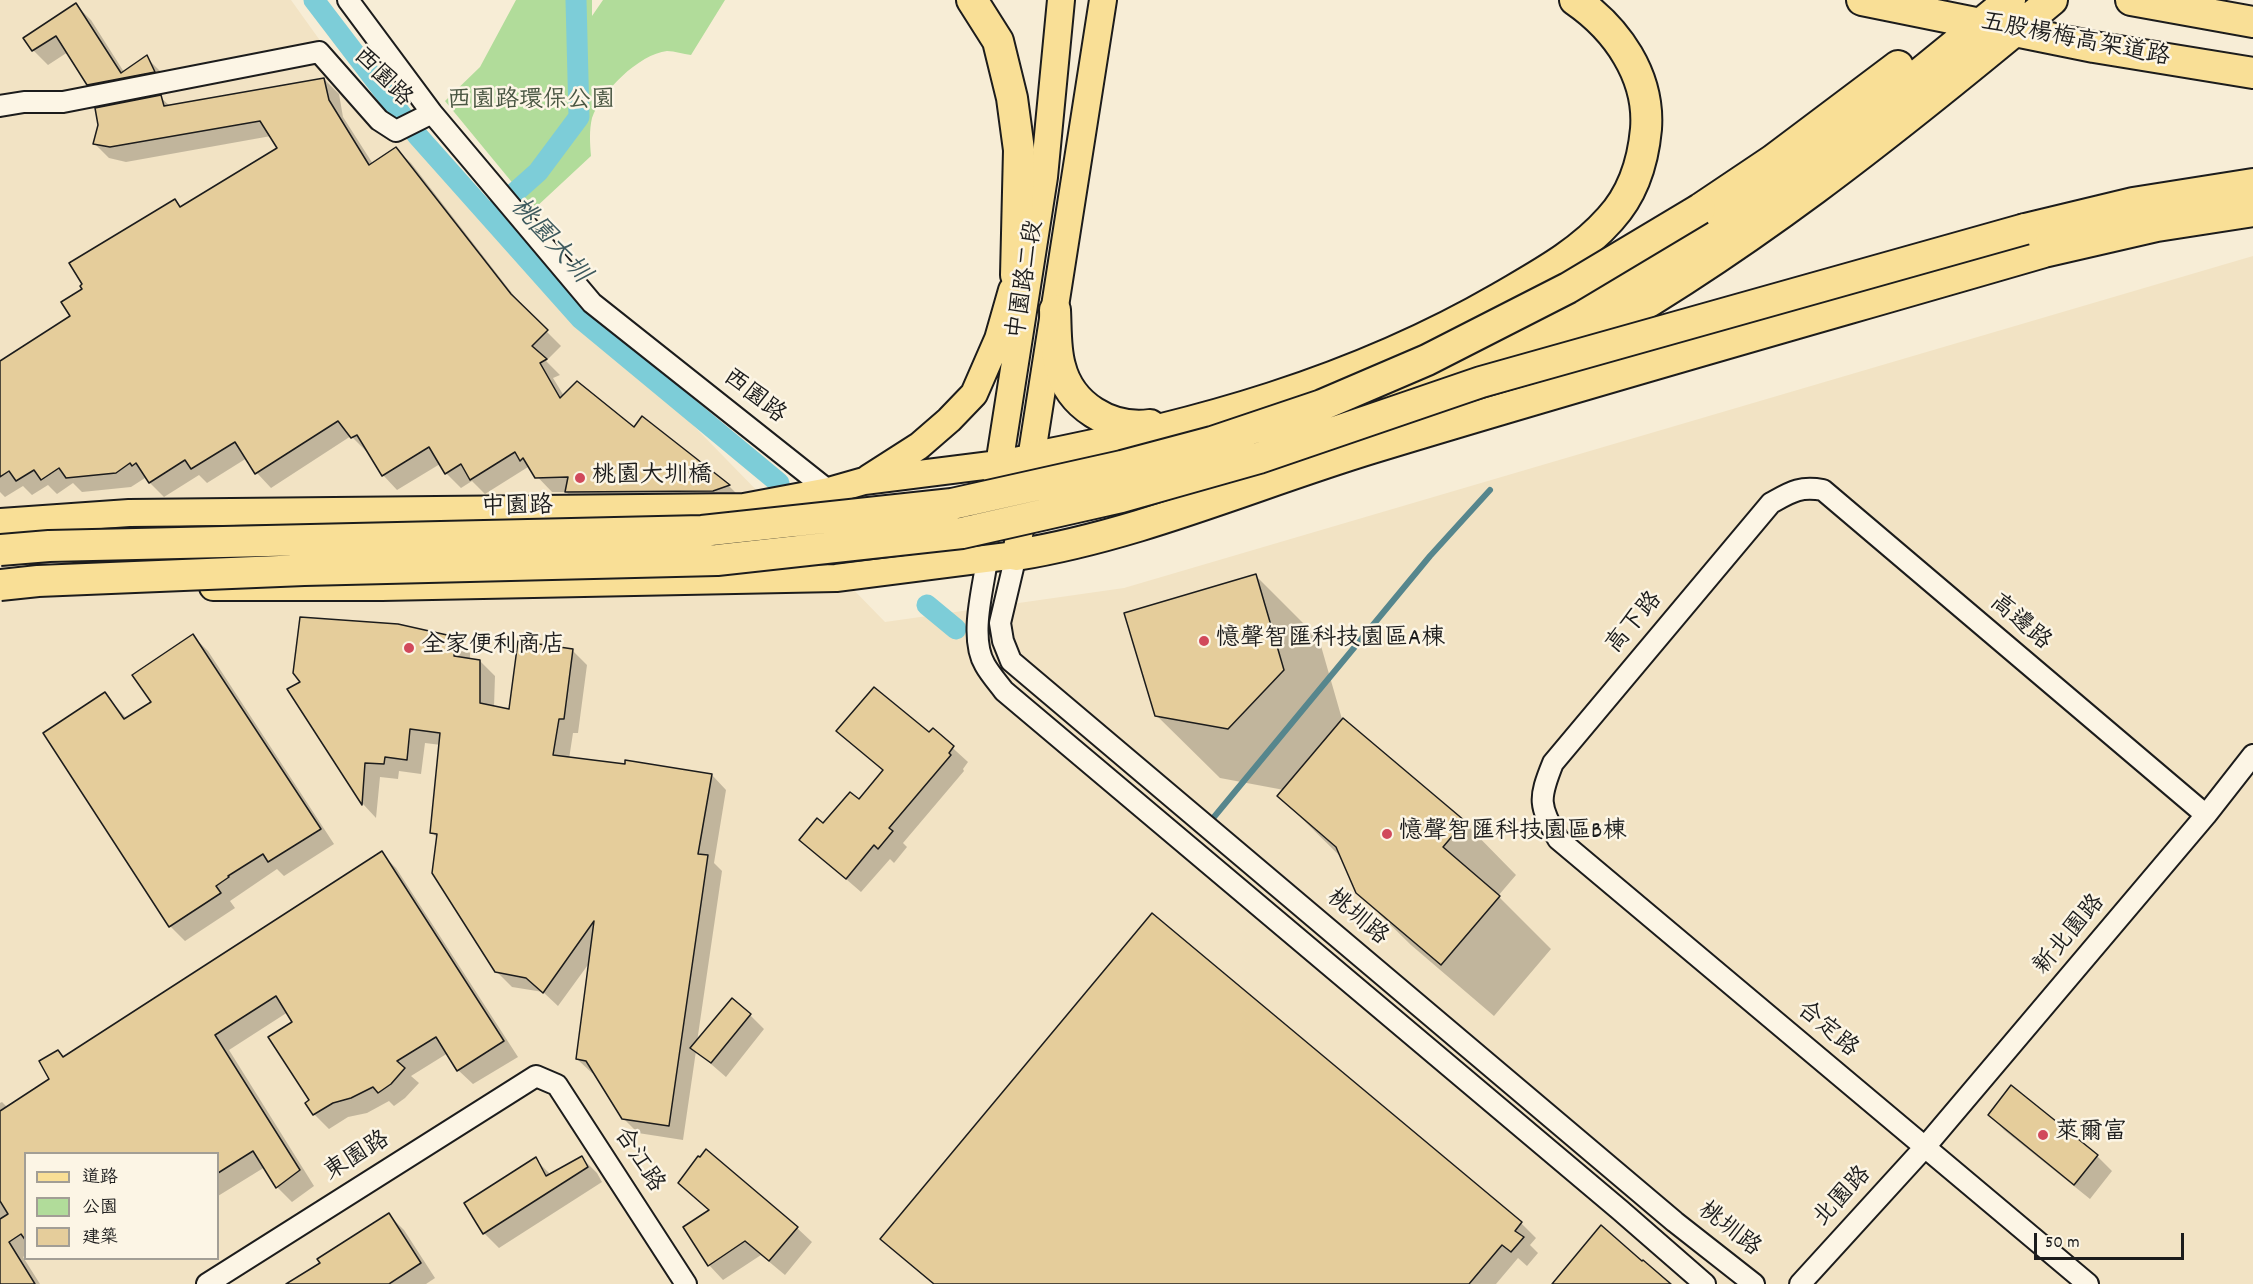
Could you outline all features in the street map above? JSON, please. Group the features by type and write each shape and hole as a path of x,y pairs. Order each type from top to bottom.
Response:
{"highway":[{"path":"972,0 998,41 1012,98 1019,150 1016,274"},
{"path":"1030,458 1118,441 1203,420 1276,398 1346,373 1426,338 1547,271 1581,248 1611,218 1634,184 1644,151 1647,116 1640,80 1624,47 1595,14 1575,0"},
{"name":"五股楊梅高架道路","path":"1862,0 2094,47 2253,73"},
{"path":"0,550 49,546 702,531 952,504 1111,468 1212,442 1322,405 1427,360 1568,288 1700,209 1773,160 1868,90 1941,32 2010,0"},
{"path":"1369,449 1489,392 1623,320 1701,270 1789,208 1950,85 2052,0"},
{"path":"2131,0 2253,22"},
{"path":"1024,510 1181,465 1316,421 1480,360 1558,325 1660,268 1789,180 1977,14"},
{"path":"0,585 38,581 304,570 717,560 962,534 1121,497 1259,458 1480,382 2025,229 2133,203 2253,183"},
{"path":"1016,555 1042,551 1141,525 1369,449 2044,252 2157,226 2253,211"},
{"path":"1054,310 1060,366 1069,390 1083,405 1108,421 1141,426 1203,420"},
{"path":"1346,373 1481,345 1558,325"}],"main road":[{"name":"中園路二段","path":"987,560 999,464 1044,177 1061,0"},
{"name":"中園路二段","path":"1016,555 1103,0"},
{"path":"864,482 919,446 949,420 974,393 999,339 1016,274 1038,220"},
{"name":"中園路","path":"0,522 129,513 744,507 864,482 1030,458"},
{"path":"606,583 815,539 1024,510"},
{"path":"0,598 164,587 382,587 836,578 1016,555"}],"street":[{"path":"348,0 432,113"},
{"name":"西園路","path":"0,106 24,102 63,102 319,52 379,120 396,130 432,113 592,303 829,491"},
{"name":"高邊路","path":"1793,490 1809,488 1823,490 2206,815"},
{"name":"高下路","path":"1542,808 1545,783 1553,763 1771,503 1793,490"},
{"name":"桃圳路","path":"1016,555 1000,623 1003,640 1011,661 1675,1222 1754,1284"},
{"path":"987,560 978,625 979,645 984,664 1004,691 1611,1202 1705,1284"},
{"name":"新北園路","path":"1926,1147 2206,815 2253,755"},
{"name":"合定路","path":"1542,808 1558,839 2088,1284"},
{"name":"東園路","path":"207,1284 536,1076"},
{"name":"合江路","path":"536,1076 557,1085 686,1284"},
{"name":"北園路","path":"1800,1284 1926,1147"}],"shaded area":[{"path":"0,0 291,0 344,74 489,216 885,622 1124,588 2253,256 2253,1284 0,1284"}],"green space":[{"name":"西園路環保公園","path":"516,0 592,0 592,16 603,0 725,0 691,55 673,51 656,54 633,67 612,86 592,118 591,156 534,209 445,101 480,67"}],"building":[{"path":"76,3 121,73 147,55 155,72 87,85 56,36 32,51 23,38"},
{"path":"324,78 329,100 369,165 396,147 511,294 548,330 532,346 547,359 540,363 560,398 577,381 634,427 642,416 730,485 713,491 565,492 568,477 535,478 523,458 520,461 515,452 470,480 461,464 445,474 429,447 382,476 357,435 351,438 338,421 255,474 235,442 191,469 185,460 149,483 136,463 132,466 130,463 116,473 66,478 59,468 41,480 34,470 16,481 9,471 0,477 0,361 70,316 61,302 82,289 80,286 82,284 69,263 175,199 180,207 277,148 260,121 110,147 93,144 98,125 95,108 161,95 164,106"},
{"name":"憶聲智匯科技園區A棟","path":"1256,574 1284,670 1228,729 1155,716 1124,613"},
{"path":"300,617 398,624 456,637 454,656 480,660 480,703 509,709 518,641 573,649 564,719 559,719 553,755 625,764 625,760 712,774 698,854 708,855 669,1126 622,1119 586,1061 576,1059 594,921 543,993 526,978 495,972 432,873 437,834 430,833 440,733 410,729 407,760 385,757 384,764 365,763 362,805 287,689 300,682 293,673"},
{"path":"193,634 321,829 268,862 263,854 228,876 216,886 221,893 169,927 43,733 105,692 124,719 151,702 132,675"},
{"path":"874,687 929,732 933,728 954,746 949,753 951,755 889,828 893,831 878,849 874,845 846,879 799,840 817,818 823,823 850,792 859,799 883,770 836,731"},
{"name":"憶聲智匯科技園區B棟","path":"1343,718 1465,821 1443,847 1500,896 1441,965 1356,893 1336,847 1277,796"},
{"path":"382,851 504,1041 457,1071 436,1037 397,1061 405,1068 391,1084 378,1093 373,1087 351,1098 333,1103 313,1115 305,1103 309,1100 268,1037 292,1022 276,996 215,1035 300,1170 276,1188 253,1151 219,1172 219,1152 24,1152 24,1238 21,1234 9,1242 35,1284 0,1284 0,1219 8,1214 0,1201 0,1111 49,1079 39,1061 58,1050 63,1057"},
{"path":"1152,913 1522,1222 1515,1231 1524,1237 1511,1252 1502,1245 1469,1284 934,1284 880,1239"},
{"path":"732,998 751,1014 711,1063 690,1048"},
{"name":"萊爾富","path":"2011,1085 2098,1155 2074,1185 1988,1115"},
{"path":"706,1149 798,1227 769,1261 745,1241 708,1266 683,1227 709,1210 678,1183"},
{"path":"582,1156 588,1167 483,1234 464,1203 536,1157 546,1176"},
{"path":"389,1213 421,1263 389,1284 286,1284 320,1263 317,1259"},
{"path":"1601,1225 1642,1261 1671,1284 1552,1284"}],"waterway":[{"name":"桃園大圳","path":"314,0 417,135 581,319 779,483"},
{"path":"492,213 538,172 579,117 576,0"},
{"path":"1214,817 1430,556 1490,490"},
{"name":"桃園大圳","path":"927,605 956,629"}],"place":[{"name":"桃園大圳橋","path":"580,478"},
{"name":"憶聲智匯科技園區A棟","path":"1204,641"},
{"name":"全家便利商店","path":"409,648"},
{"name":"憶聲智匯科技園區B棟","path":"1387,834"},
{"name":"萊爾富","path":"2043,1135"}]}
